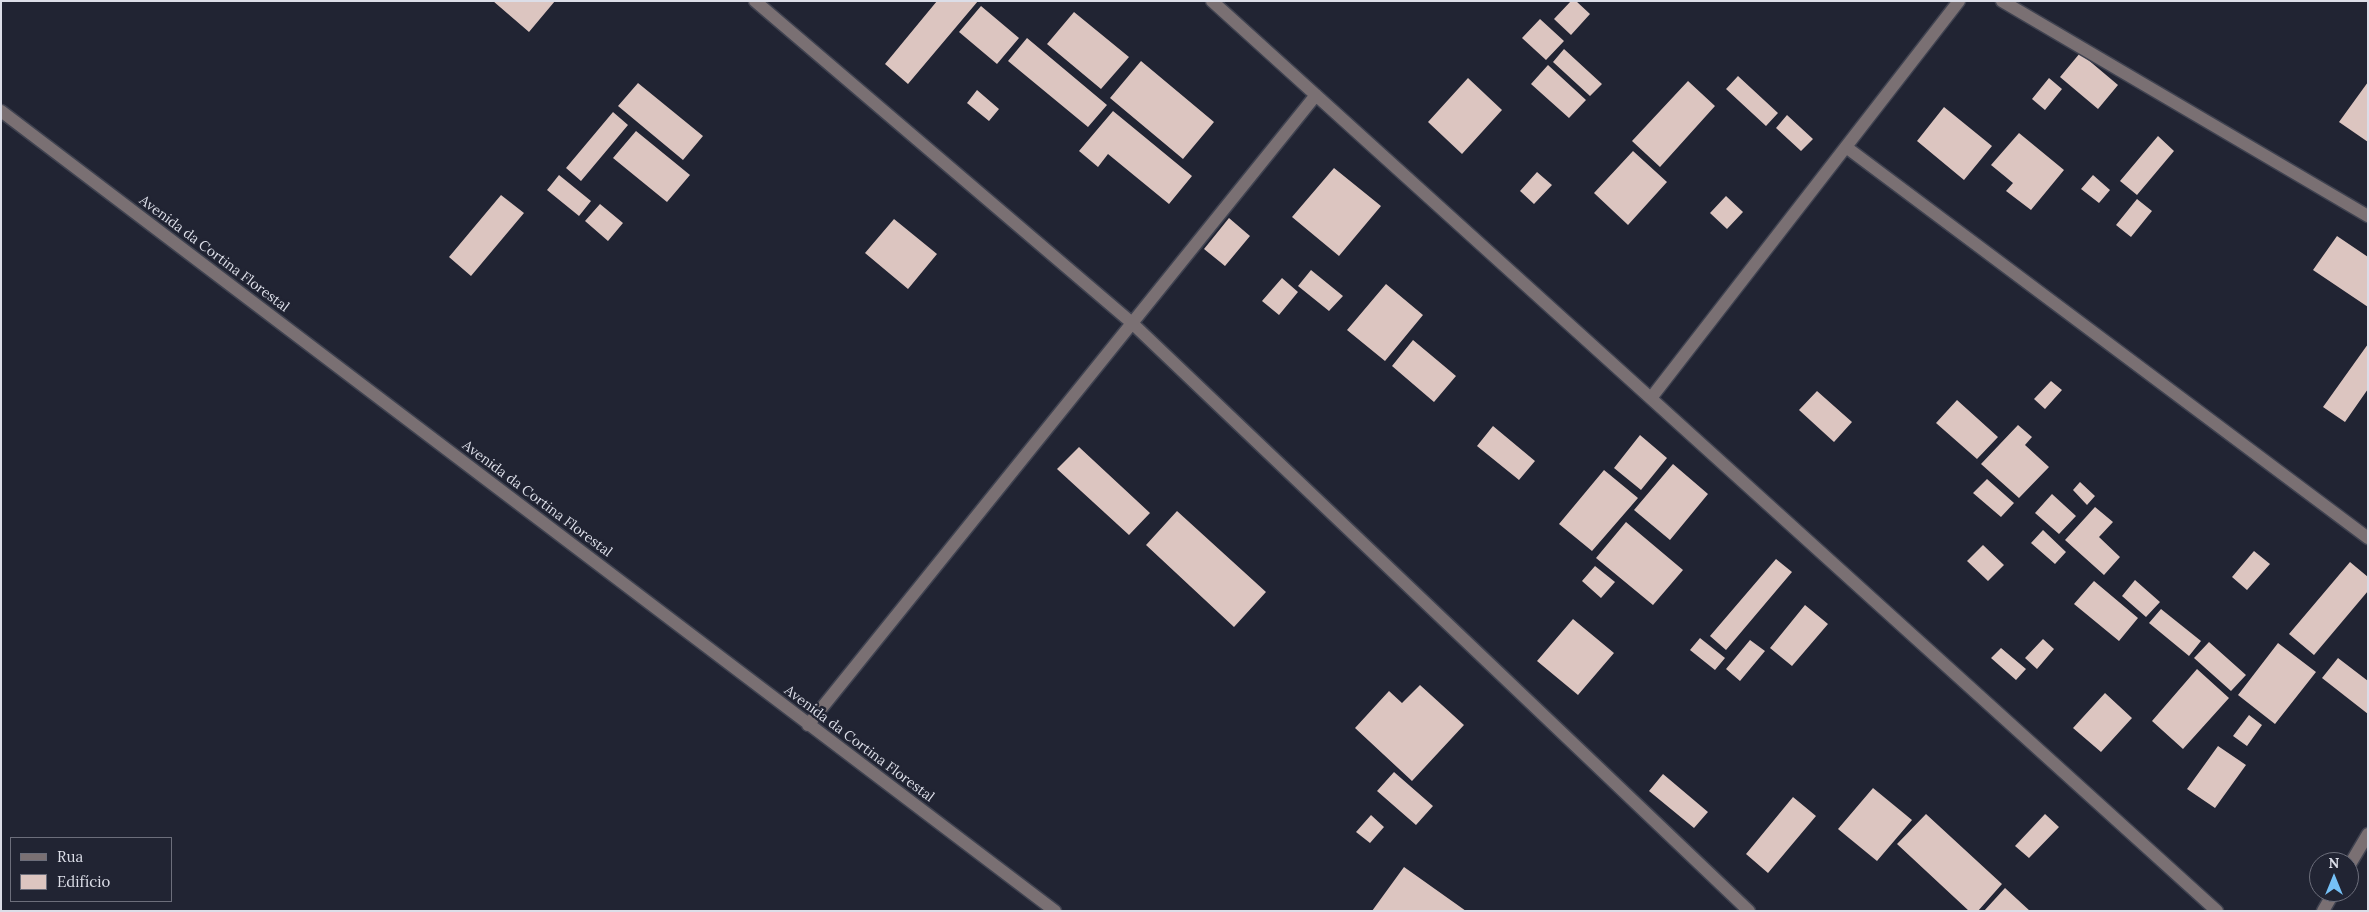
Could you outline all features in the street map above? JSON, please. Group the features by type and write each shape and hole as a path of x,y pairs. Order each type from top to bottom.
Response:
{"street":[{"path":"755,1 1132,323 1749,911"},
{"path":"1212,1 2217,911"},
{"path":"1651,398 1959,1"},
{"path":"2002,1 2368,216"},
{"path":"808,725 1316,95"},
{"name":"Avenida da Cortina Florestal","path":"1,111 1055,911"},
{"path":"1846,147 2368,538"},
{"path":"2357,852 2368,834"}],"building":[{"path":"493,1 555,1 529,32"},
{"path":"937,1 978,1 908,84 885,64"},
{"path":"1571,1 1576,1 1590,14 1571,35 1554,19"},
{"path":"981,6 1019,38 997,64 959,32"},
{"path":"1074,12 1129,57 1101,89 1047,44"},
{"path":"1540,19 1564,41 1546,60 1522,38"},
{"path":"1027,38 1107,105 1088,127 1008,61"},
{"path":"1564,49 1602,84 1590,96 1553,62"},
{"path":"2080,53 2118,85 2098,109 2060,77"},
{"path":"1141,61 1214,122 1183,159 1110,98"},
{"path":"1548,65 1586,100 1569,118 1531,84"},
{"path":"1738,76 1778,113 1766,126 1726,89"},
{"path":"1468,78 1502,110 1462,154 1428,122"},
{"path":"2049,78 2062,89 2045,110 2032,99"},
{"path":"1688,81 1715,106 1660,167 1632,141"},
{"path":"2368,82 2368,142 2339,122"},
{"path":"638,83 703,136 683,160 618,106"},
{"path":"977,90 999,109 989,121 967,103"},
{"path":"1944,107 1992,146 1964,180 1917,141"},
{"path":"1113,111 1192,176 1169,204 1108,154 1098,167 1079,151"},
{"path":"613,112 628,125 581,181 566,168"},
{"path":"1787,115 1813,139 1801,151 1776,128"},
{"path":"636,131 690,175 667,202 613,158"},
{"path":"2019,133 2064,170 2031,210 2006,191 2013,183 1991,165"},
{"path":"2158,136 2174,151 2137,195 2120,181"},
{"path":"1633,151 1667,182 1628,225 1594,193"},
{"path":"1334,168 1381,206 1339,256 1292,217"},
{"path":"1537,172 1552,185 1534,204 1520,191"},
{"path":"559,175 591,201 579,216 547,190"},
{"path":"2093,175 2110,190 2099,203 2081,189"},
{"path":"501,195 524,213 471,276 449,257"},
{"path":"1726,196 1743,212 1727,229 1710,213"},
{"path":"2137,199 2152,211 2131,237 2116,225"},
{"path":"600,204 623,223 608,241 585,221"},
{"path":"1229,218 1250,236 1225,266 1204,249"},
{"path":"894,219 937,254 908,289 865,253"},
{"path":"2337,236 2368,257 2368,307 2313,270"},
{"path":"1311,270 1343,296 1329,311 1298,286"},
{"path":"1282,278 1298,292 1279,315 1262,301"},
{"path":"1386,284 1423,315 1385,361 1347,330"},
{"path":"1413,340 1456,376 1434,402 1392,366"},
{"path":"2368,344 2368,389 2345,422 2323,407"},
{"path":"2051,381 2062,390 2045,409 2034,399"},
{"path":"1817,391 1852,422 1834,442 1799,410"},
{"path":"1957,400 1998,437 1977,459 1936,423"},
{"path":"2018,425 2032,437 2025,445 2049,467 2019,498 1981,464"},
{"path":"1493,426 1535,461 1519,480 1477,446"},
{"path":"1640,435 1667,458 1641,490 1614,468"},
{"path":"1079,447 1150,513 1129,535 1057,469"},
{"path":"1673,464 1708,494 1670,540 1634,510"},
{"path":"1604,470 1638,498 1592,551 1559,524"},
{"path":"1987,479 2014,503 2001,517 1973,493"},
{"path":"2080,482 2095,496 2087,505 2073,490"},
{"path":"2052,494 2076,516 2059,534 2035,513"},
{"path":"2095,507 2113,522 2099,537 2120,557 2104,575 2065,540"},
{"path":"1177,511 1266,592 1234,627 1146,545"},
{"path":"1626,522 1683,570 1653,605 1596,558"},
{"path":"2043,530 2066,552 2055,564 2031,543"},
{"path":"1983,545 2004,565 1988,581 1967,561"},
{"path":"2254,551 2270,564 2247,590 2232,577"},
{"path":"1776,559 1792,572 1726,650 1710,636"},
{"path":"2350,562 2368,577 2368,591 2314,655 2289,634"},
{"path":"1595,566 1615,582 1601,598 1582,581"},
{"path":"2135,580 2160,602 2146,617 2122,596"},
{"path":"2094,581 2138,618 2119,641 2074,604"},
{"path":"1805,605 1828,624 1792,666 1770,648"},
{"path":"2161,609 2201,641 2189,656 2149,623"},
{"path":"1573,619 1614,653 1578,695 1537,661"},
{"path":"1700,638 1725,658 1715,670 1690,650"},
{"path":"2043,639 2054,649 2037,669 2025,658"},
{"path":"1750,640 1765,651 1740,681 1726,669"},
{"path":"2209,642 2246,675 2231,691 2194,658"},
{"path":"2278,643 2316,672 2275,724 2238,695"},
{"path":"2001,648 2026,669 2016,680 1991,658"},
{"path":"2338,658 2368,681 2368,714 2322,678"},
{"path":"2197,669 2229,698 2183,749 2152,721"},
{"path":"1420,685 1464,725 1412,781 1355,728 1389,691 1402,703"},
{"path":"2105,693 2132,718 2101,752 2073,728"},
{"path":"2249,715 2262,725 2247,746 2233,736"},
{"path":"2218,746 2246,765 2215,808 2187,789"},
{"path":"1394,772 1433,806 1416,825 1377,791"},
{"path":"1663,774 1708,812 1694,828 1649,791"},
{"path":"1873,788 1912,820 1877,861 1838,829"},
{"path":"1793,797 1816,816 1768,873 1746,854"},
{"path":"1926,814 2002,884 1978,911 1969,911 1897,844"},
{"path":"2045,814 2059,827 2029,858 2015,846"},
{"path":"1371,815 1384,827 1370,843 1356,832"},
{"path":"1404,867 1466,911 1372,911"},
{"path":"2005,888 2030,911 1984,911"}]}
